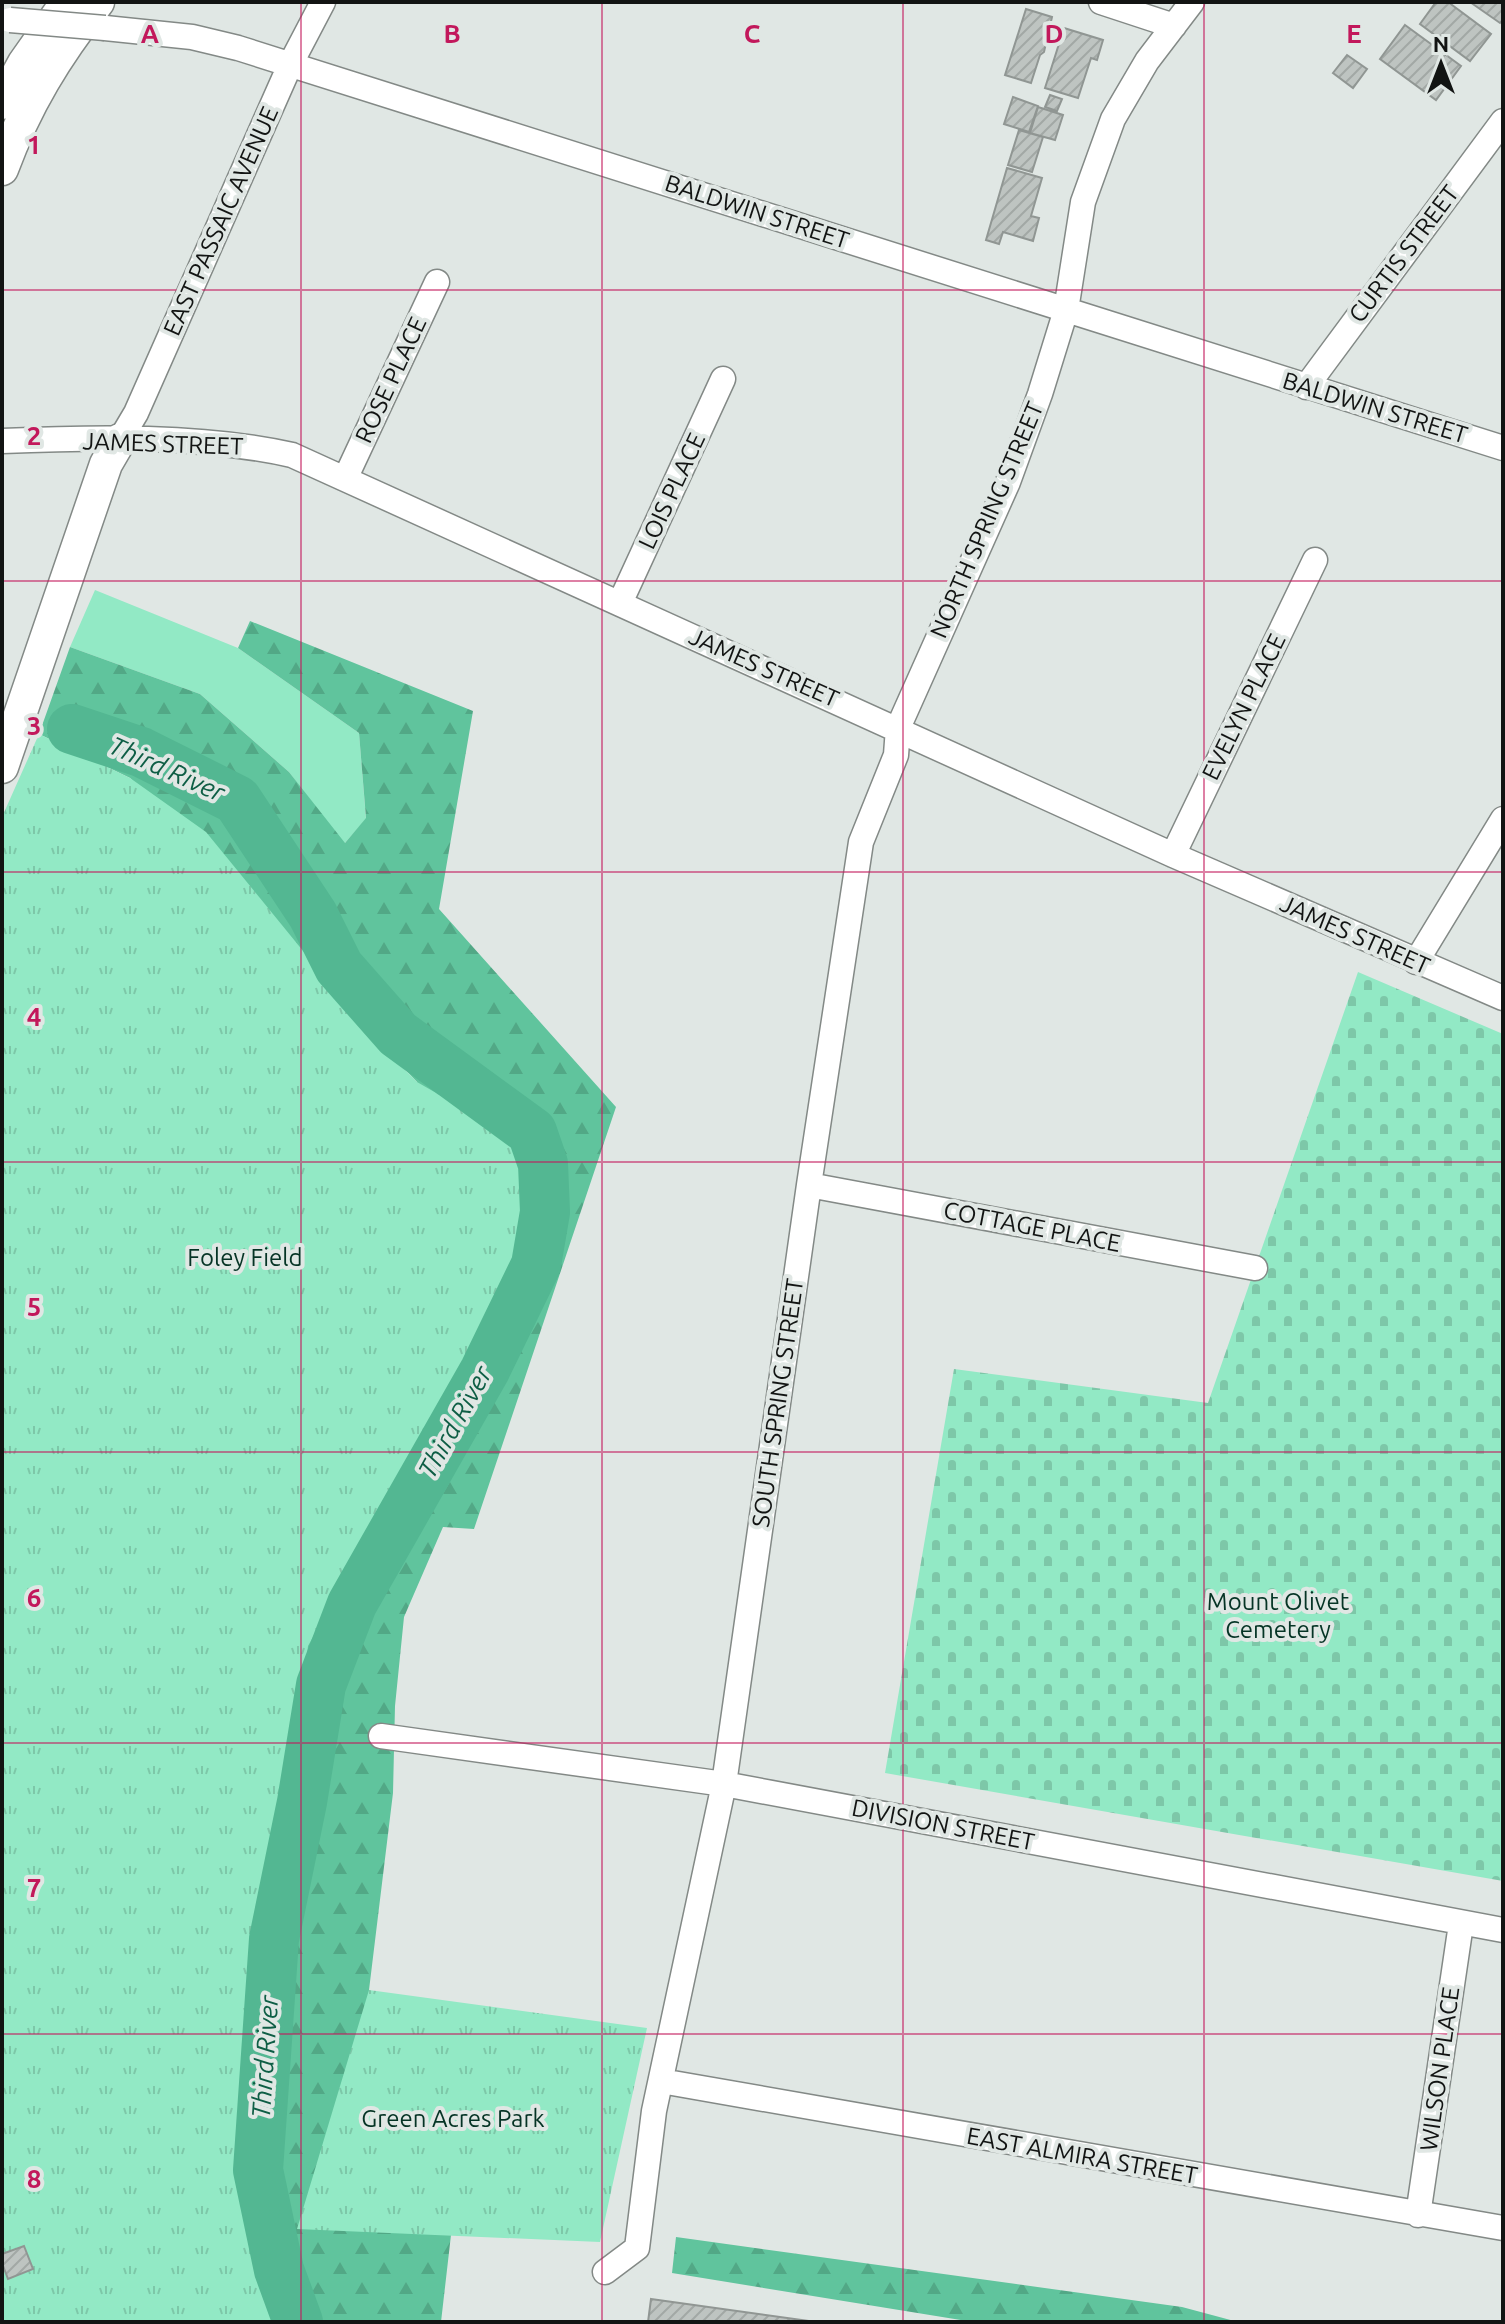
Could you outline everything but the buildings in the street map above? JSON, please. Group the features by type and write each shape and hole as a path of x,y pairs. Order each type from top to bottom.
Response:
{"main road":[{"path":"2,103 24,63 67,2"},
{"path":"2,169 19,124 45,76 102,15"},
{"path":"2,767 103,472 120,440"}],"street":[{"name":"EAST PASSAIC AVENUE","path":"120,440 136,413 290,65 323,2"},
{"path":"1101,2 1174,26"},
{"name":"NORTH SPRING STREET","path":"898,728 1008,482 1066,310 1083,202 1113,119 1147,61 1192,2"},
{"name":"BALDWIN STREET","path":"6,20 102,15 290,65 1503,448"},
{"name":"CURTIS STREET","path":"1306,387 1503,121"},
{"name":"ROSE PLACE","path":"345,479 437,282"},
{"name":"LOIS PLACE","path":"620,603 723,379"},
{"name":"JAMES STREET","path":"12,441 120,440 257,447 292,455 1173,855 1503,998"},
{"name":"EVELYN PLACE","path":"1173,855 1315,560"},
{"name":"SOUTH SPRING STREET","path":"605,2272 637,2248 654,2111 724,1784 861,842 896,755 898,728"},
{"path":"1416,962 1503,819"},
{"name":"COTTAGE PLACE","path":"809,1185 1255,1268"},
{"name":"DIVISION STREET","path":"381,1736 724,1784 1503,1930"},
{"name":"WILSON PLACE","path":"1418,2215 1461,1924"},
{"name":"EAST ALMIRA STREET","path":"661,2081 1503,2228"}],"green space":[{"path":"95,590 238,648 359,733 366,819 344,844 289,772 200,694 70,647"},
{"path":"250,621 473,711 439,909 616,1107 474,1529 443,1527 404,1617 395,1706 393,1793 369,1990 462,2182 451,2235 441,2322 223,2322 193,2226 417,1082 130,778 39,734 70,647 200,694 289,772 345,843 366,818 359,733 238,648"},
{"name":"Foley Field","path":"39,734 130,778 206,832 374,1038 417,1082 532,1148 532,1245 308,1646 242,2202 286,2322 2,2322 2,817"},
{"name":"Mount Olivet Cemetery","path":"1358,972 1503,1034 1503,1881 885,1773 954,1369 1208,1403"},
{"name":"Green Acres Park","path":"369,1990 647,2028 600,2242 297,2229"},
{"path":"676,2237 1182,2307 1238,2322 973,2322 672,2273"}],"waterway":[{"name":"Third River","path":"72,729 141,752 237,800 313,915 339,967 398,1034 532,1132 543,1164 545,1212 536,1265 485,1370 352,1604 321,1685 302,1802 274,1939 258,2170 279,2270 298,2322"}]}
